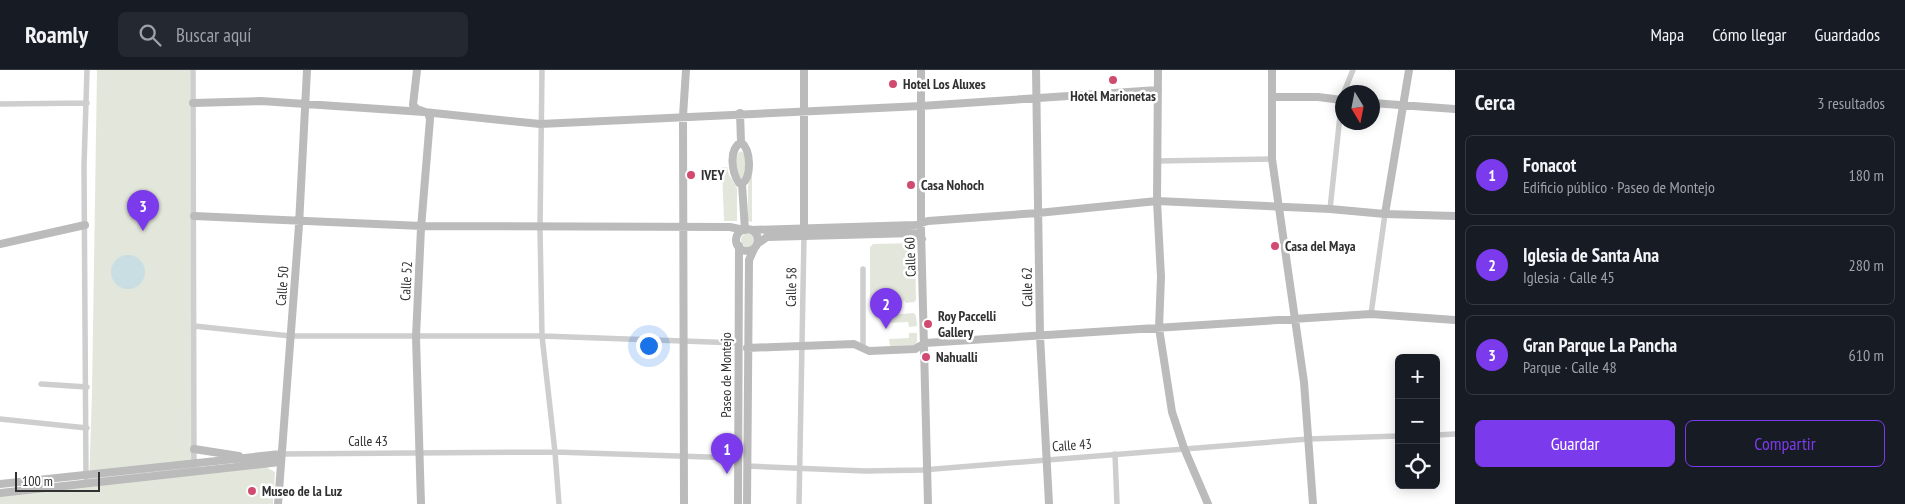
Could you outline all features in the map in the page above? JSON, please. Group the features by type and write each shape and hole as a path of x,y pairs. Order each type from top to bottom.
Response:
{"street":[{"path":"86,483 87,387 84,166 88,70"},
{"path":"194,70 194,467"},
{"name":"Calle 50","path":"278,504 299,222 307,70"},
{"name":"Calle 52","path":"417,70 413,105 417,110 429,114 430,119 416,337 421,504"},
{"path":"542,70 540,124 542,336 559,504"},
{"path":"684,504 683,116 686,70"},
{"name":"Calle 58","path":"800,504 804,70"},
{"name":"Calle 60","path":"921,70 922,239 928,504"},
{"name":"Calle 62","path":"1036,70 1040,336 1048,504"},
{"path":"1158,70 1157,201 1161,277 1159,328 1172,412 1184,448 1208,504"},
{"path":"1272,70 1272,159 1304,382 1313,504"},
{"path":"1347,85 1353,70"},
{"path":"1371,314 1385,214 1409,70"},
{"path":"193,103 261,102 305,104 424,112 540,124 740,113 921,106 1158,90"},
{"path":"1272,97 1335,97"},
{"path":"0,104 87,103"},
{"path":"1380,104 1455,109"},
{"path":"740,113 741,142 746,148 749,160 747,178 742,184 747,230"},
{"path":"1330,209 1339,130"},
{"path":"741,142 736,147 733,162 735,176 738,182 742,184"},
{"path":"1157,161 1272,159"},
{"path":"824,232 1157,201 1330,209 1385,214 1455,216"},
{"path":"194,216 422,226 730,227 747,230 915,234 922,239"},
{"path":"0,244 85,225"},
{"path":"747,230 740,233 737,238 739,246 747,251 766,237 804,232"},
{"path":"747,230 757,236 756,246 748,260 747,504"},
{"name":"Paseo de Montejo","path":"738,504 739,246"},
{"path":"863,269 863,348"},
{"path":"747,348 854,344 870,351 915,349 925,343 1371,314 1455,320"},
{"path":"194,326 291,336 542,336 738,343"},
{"path":"41,384 87,387"},
{"path":"0,419 86,428"},
{"path":"1440,435 1455,434"},
{"name":"Calle 43","path":"747,466 865,471 927,469 1308,439 1395,436"},
{"path":"194,448 248,458"},
{"name":"Calle 43","path":"0,492 86,483 248,458 420,453 555,452 738,458"},
{"path":"1115,454 1117,504"},
{"name":"Calle 43","path":"0,484 86,474 194,467 281,458"}],"shaded area":[{"path":"97,70 190,70 192,474 266,467 275,472 273,504 0,504 0,495 89,486"},
{"path":"740,151 744,153 746,159 744,177 741,178 737,172 736,164"},
{"path":"752,163 752,222 748,221 748,187"},
{"path":"722,167 727,167 729,175 737,188 737,221 724,221"},
{"path":"745,233 751,233 755,240 751,247 745,247 741,243 741,237"},
{"path":"912,243 915,247 916,300 905,303 905,301 902,301 904,303 877,304 870,299 870,247 873,244"},
{"path":"128,255 140,260 145,272 140,284 128,289 116,284 111,272 116,260"},
{"path":"914,313 917,326 909,327 908,322 888,323 888,315"},
{"path":"909,333 917,333 915,345 890,346 889,339 909,338"}],"place":[{"name":"Hotel Marionetas","path":"1113,80"},
{"name":"Hotel Los Aluxes","path":"893,84"},
{"name":"IVEY","path":"691,175"},
{"name":"Casa Nohoch","path":"911,185"},
{"name":"Gran Parque La Pancha","path":"143,231"},
{"name":"Casa del Maya","path":"1275,246"},
{"name":"Roy Paccelli Gallery","path":"928,324"},
{"name":"Iglesia de Santa Ana","path":"886,329"},
{"name":"Nahualli","path":"926,357"},
{"name":"Fonacot","path":"727,474"},
{"name":"Museo de la Luz","path":"252,491"}]}
